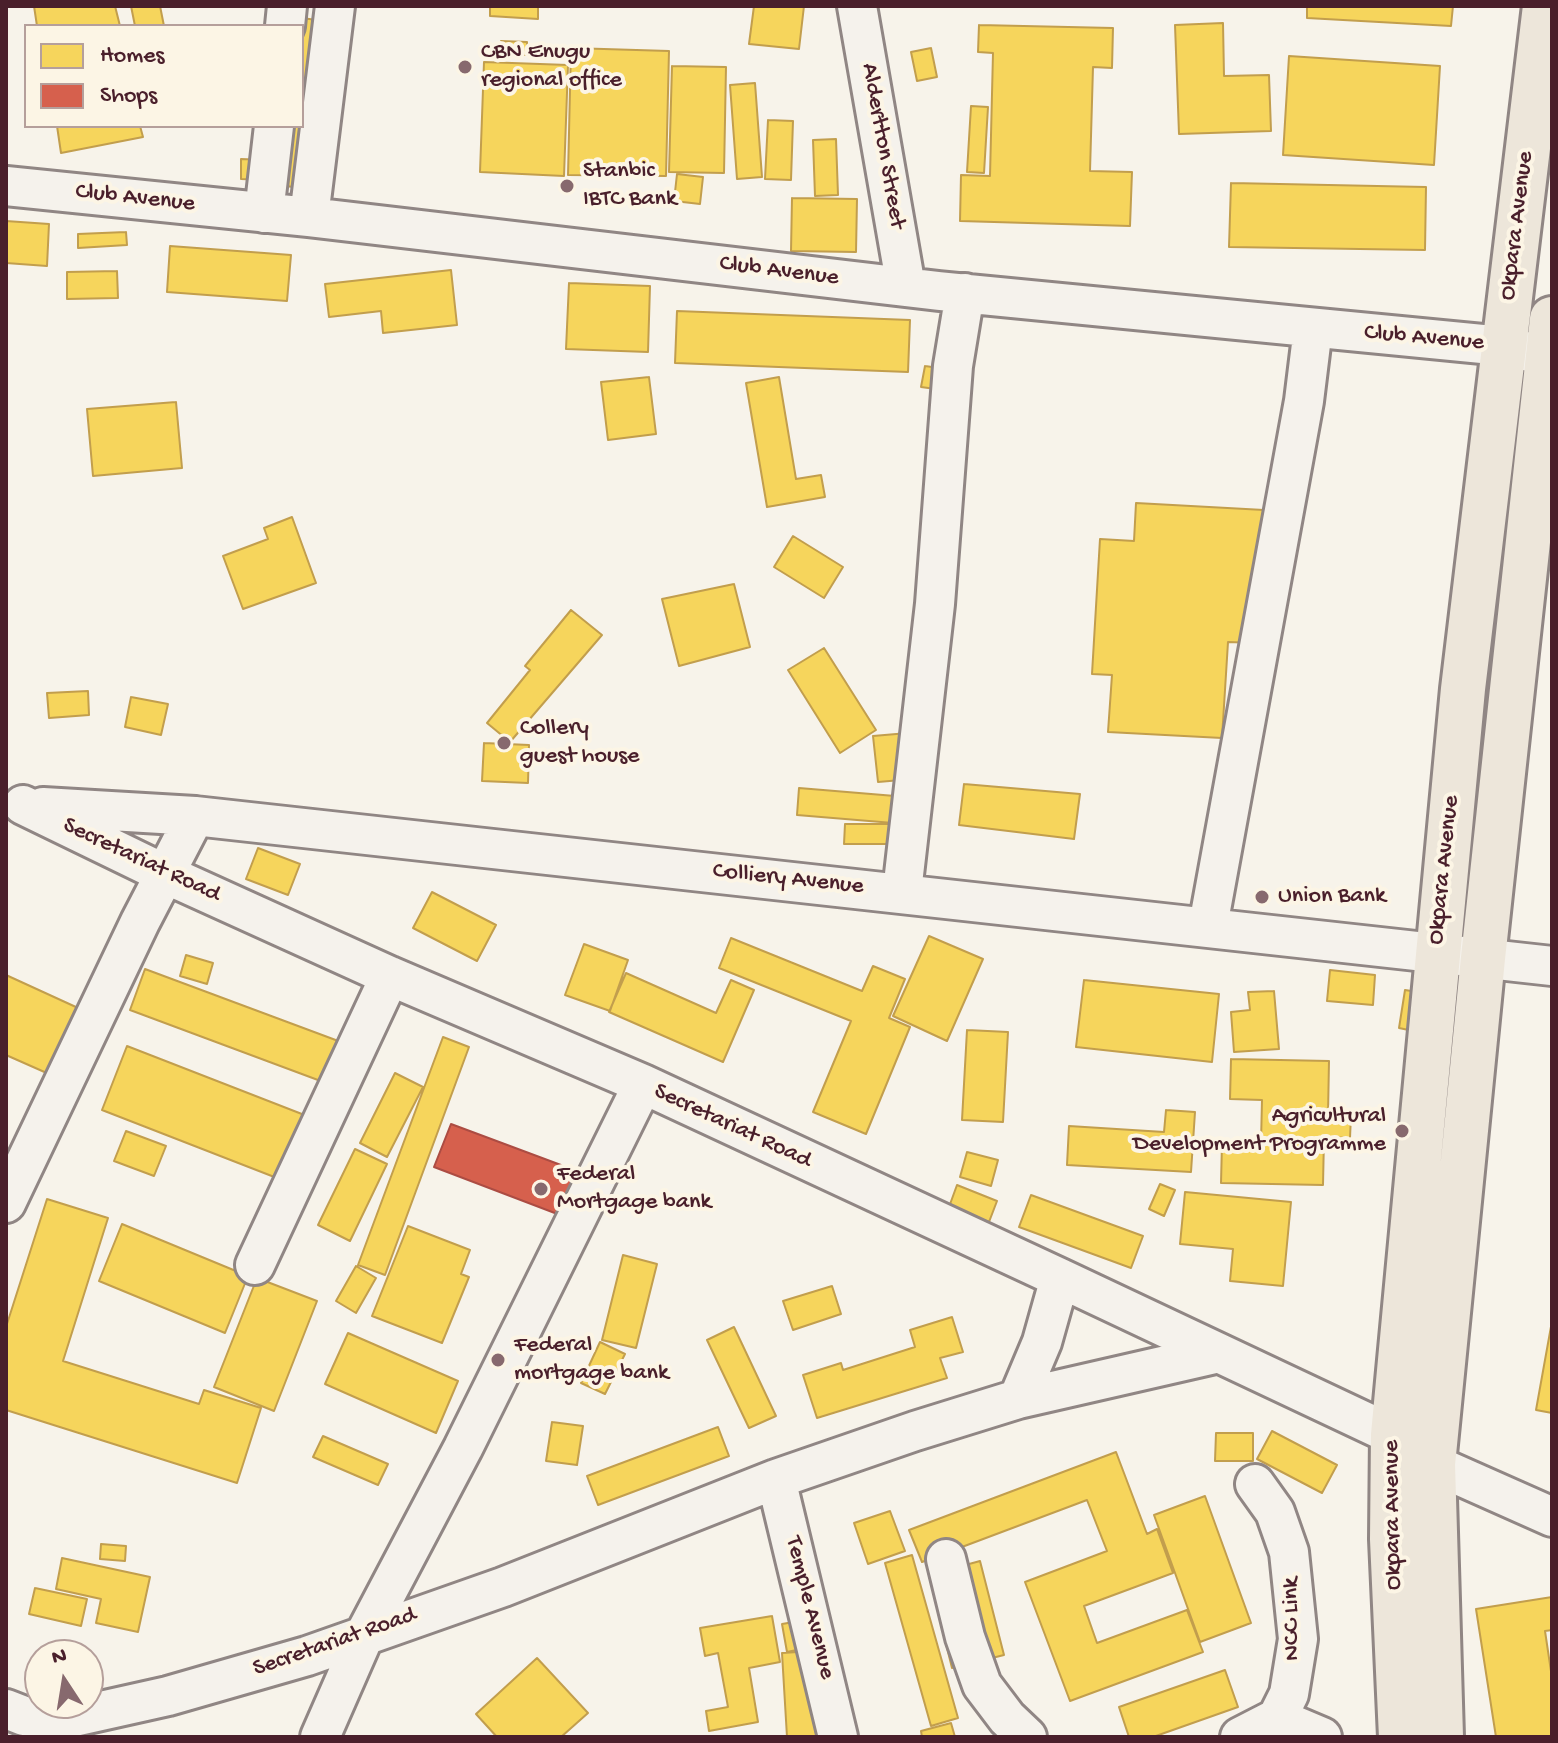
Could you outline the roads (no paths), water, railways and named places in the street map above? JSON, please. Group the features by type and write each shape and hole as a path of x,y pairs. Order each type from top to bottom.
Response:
{"main road":[{"name":"Okpara Avenue","path":"1401,1737 1392,1539 1393,1435 1437,953 1503,346 1545,6"},
{"name":"Okpara Avenue","path":"1441,1737 1433,1464 1483,958 1550,344"}],"street":[{"path":"309,217 335,6"},
{"name":"Aldertton Street","path":"857,6 906,287"},
{"path":"264,213 274,128"},
{"name":"Club Avenue","path":"6,186 309,217 906,287 1503,346 1550,344"},
{"path":"902,892 935,604 953,366 965,293"},
{"path":"1208,926 1299,427 1313,328"},
{"name":"Colliery Avenue","path":"14,804 195,816 1552,966"},
{"name":"Secretariat Road","path":"14,804 390,976 643,1084 1393,1435 1433,1464 1552,1517"},
{"path":"6,1203 163,873 195,816"},
{"path":"255,1265 390,976"},
{"path":"320,1737 366,1632 463,1448 643,1084"},
{"path":"1018,1399 1042,1342 1060,1278"},
{"name":"Secretariat Road","path":"6,1709 61,1728 307,1656 366,1632 503,1587 776,1479 1018,1399 1219,1353"},
{"name":"Temple Avenue","path":"776,1479 837,1719 838,1737"},
{"name":"NCC Link","path":"1255,1484 1275,1512 1289,1552 1296,1592 1296,1666 1277,1718"},
{"path":"946,1559 965,1637 982,1685 1007,1718 1027,1737"},
{"path":"1240,1737 1277,1718 1322,1737"}],"place":[{"name":"CBN Enugu regional office","path":"465,67"},
{"name":"Stanbic IBTC Bank","path":"567,186"},
{"name":"Collery guest house","path":"504,743"},
{"name":"Union Bank","path":"1262,897"},
{"name":"Agricultural Development Programme","path":"1402,1131"},
{"name":"Federal Mortgage bank","path":"541,1189"},
{"name":"Federal mortgage bank","path":"498,1360"}]}
